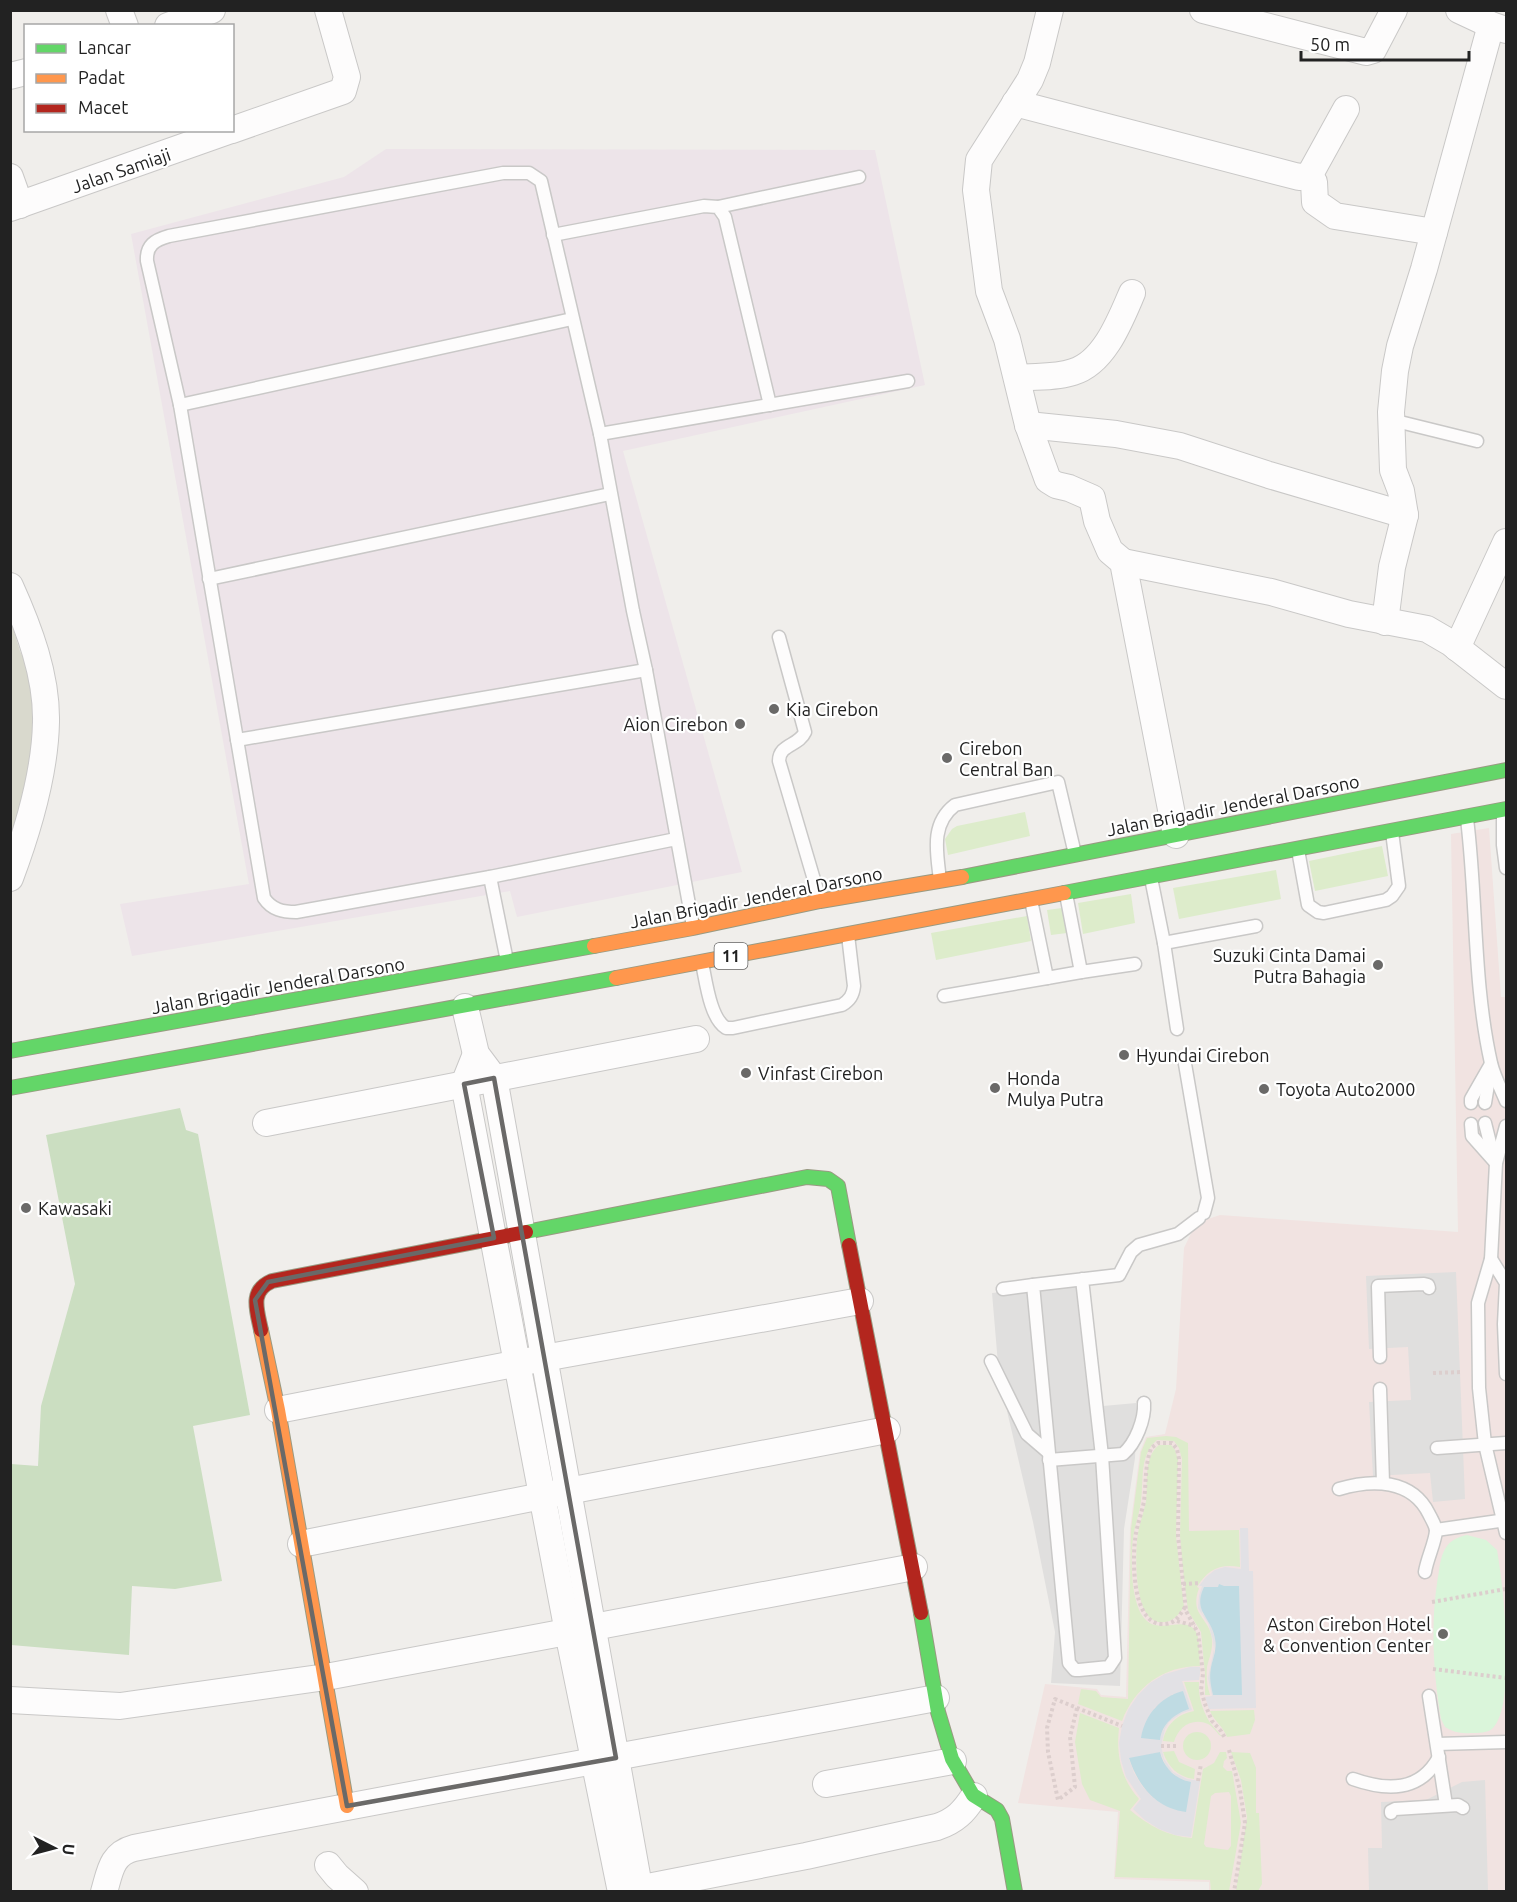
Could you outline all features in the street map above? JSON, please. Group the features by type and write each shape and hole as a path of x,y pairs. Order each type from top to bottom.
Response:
{"main road":[{"name":"Jalan Brigadir Jenderal Darsono","path":"12,1047 693,928 820,901 941,881 1176,835 1464,783 1506,770"},
{"name":"11","path":"10,1088 465,1007 1151,877 1392,831 1466,811 1504,810"},
{"path":"347,1806 278,1410 255,1300 257,1292 262,1286 276,1280 807,1176 830,1180 838,1186 914,1567 936,1698 953,1761 974,1796 998,1811 1003,1821 1010,1877 1015,1892"}],"street":[{"path":"174,24 212,10"},
{"path":"1050,10 1037,63 1030,80 979,160 976,190 989,291 1018,378 1028,425 1048,480 1092,498 1097,521 1110,550 1123,562 1271,592 1385,622 1427,628 1440,635 1506,686"},
{"path":"1203,10 1366,52 1373,50 1394,10"},
{"path":"1385,622 1392,567 1405,515 1401,491 1393,470 1392,417 1395,371 1400,346 1434,232 1498,28 1459,10"},
{"name":"Jalan Samiaji","path":"234,129 343,91 347,77 331,22"},
{"path":"1015,103 1299,177 1309,176"},
{"path":"1309,176 1346,109"},
{"name":"Jalan Samiaji","path":"15,207 226,132"},
{"path":"1309,176 1314,182 1315,202 1335,216 1434,232"},
{"path":"10,177 15,207"},
{"path":"1018,378 1070,373 1085,368 1098,356 1110,338 1132,293"},
{"path":"1028,425 1116,434 1180,446 1405,515"},
{"path":"1457,648 1506,542"},
{"path":"1123,562 1176,835"},
{"path":"10,586 36,651 46,720 42,762 28,823 10,878"},
{"path":"465,1007 476,1054 494,1078 568,1491 580,1630"},
{"path":"266,1123 696,1039"},
{"path":"476,1054 464,1084 542,1496 580,1630 630,1891 937,1827 953,1821 964,1812 974,1796"},
{"path":"278,1410 544,1358 860,1301"},
{"path":"301,1544 887,1431"},
{"path":"10,1700 120,1706 326,1677 914,1567"},
{"path":"104,1892 111,1865 116,1857 125,1851 347,1806 936,1698"},
{"path":"826,1784 953,1761"},
{"path":"328,1865 355,1892"}],"lane":[{"path":"676,839 490,877 296,912 272,908 264,898 180,405 147,261 147,252 154,241 169,236 519,172 529,173 541,181 600,434 693,928"},
{"path":"553,235 704,206 718,207 859,177"},
{"path":"718,207 725,217 770,405"},
{"path":"180,405 572,319"},
{"path":"600,434 908,381"},
{"path":"1392,417 1396,421 1477,441"},
{"path":"209,579 610,494"},
{"path":"779,638 806,732 802,738 782,750 778,757 820,901"},
{"path":"237,740 646,670"},
{"path":"941,881 936,837 946,812 954,805 1058,782 1075,854"},
{"path":"1504,810 1503,844 1506,868"},
{"path":"1466,811 1472,857 1482,1000 1491,1064 1506,1101"},
{"path":"1298,849 1308,905 1324,913 1386,900 1392,896 1399,886 1392,831"},
{"path":"490,877 507,962"},
{"path":"1151,877 1177,1029"},
{"path":"1066,892 1081,972"},
{"path":"1031,899 1047,978"},
{"path":"1164,943 1256,926"},
{"path":"701,962 711,1003 719,1022 726,1028 733,1028 842,1005 848,1001 854,986 848,934"},
{"path":"944,996 1135,964"},
{"path":"1003,1289 1119,1275 1131,1252 1139,1245 1178,1234 1202,1216 1208,1198 1184,1058"},
{"path":"1491,1064 1506,1080"},
{"path":"1485,1103 1491,1064"},
{"path":"1471,1104 1491,1064"},
{"path":"1485,1123 1496,1163"},
{"path":"1472,1124 1472,1136 1496,1163"},
{"path":"1506,1126 1496,1163 1491,1259 1478,1303 1479,1371 1485,1444 1505,1520 1506,1533"},
{"path":"1496,1163 1506,1149"},
{"path":"1491,1259 1506,1284 1504,1324 1506,1374"},
{"path":"1033,1286 1069,1663 1075,1670 1109,1667 1115,1658 1102,1456 1082,1279"},
{"path":"1380,1357 1378,1286 1425,1284 1428,1288"},
{"path":"991,1361 1027,1434 1049,1456 1123,1454 1128,1450 1145,1414 1144,1403"},
{"path":"1380,1389 1383,1483"},
{"path":"1437,1448 1506,1443"},
{"path":"1339,1489 1383,1483 1407,1489 1422,1501 1436,1530 1425,1572"},
{"path":"1436,1530 1505,1520"},
{"path":"1429,1696 1446,1805"},
{"path":"1437,1744 1506,1742"},
{"path":"1353,1779 1383,1788 1398,1787 1424,1776 1432,1769 1439,1757"},
{"path":"1391,1814 1391,1810 1395,1809 1458,1804 1463,1808"}],"path":[{"path":"1433,1372 1479,1371"},
{"path":"1196,1627 1177,1621 1158,1624 1149,1620 1141,1609 1134,1557 1136,1533 1144,1502 1149,1455 1151,1448 1158,1443 1172,1443 1177,1449 1179,1459 1178,1536 1185,1607 1196,1627 1201,1690 1205,1704 1212,1721 1225,1738"},
{"path":"1183,1584 1201,1583"},
{"path":"1432,1602 1506,1589"},
{"path":"1177,1621 1185,1607"},
{"path":"1433,1670 1506,1678"},
{"path":"1077,1708 1070,1737 1075,1787 1058,1800 1048,1752 1047,1728 1055,1699 1122,1726"},
{"path":"1161,1746 1178,1746"},
{"path":"1229,1750 1240,1790 1245,1823 1234,1892"},
{"path":"1198,1781 1201,1764"}],"highlighted area":[{"path":"494,1078 616,1758 347,1806 255,1300 268,1282 494,1238 464,1084"}],"shaded area":[{"path":"386,149 875,150 925,385 623,451 742,872 517,917 510,891 132,956 120,904 249,884 131,234 344,177"},
{"path":"10,618 20,651 31,675 34,730 23,802 10,843"},
{"path":"1489,828 1501,997 1506,997 1506,1891 1209,1892 1209,1882 1114,1879 1118,1812 1018,1803 1045,1684 1097,1689 1101,1695 1126,1697 1130,1529 1140,1452 1146,1437 1165,1434 1176,1389 1184,1248 1196,1223 1220,1215 1458,1232 1451,834"},
{"path":"1456,1272 1465,1499 1433,1502 1430,1473 1373,1476 1369,1402 1411,1400 1408,1347 1369,1349 1366,1276"},
{"path":"1087,1285 1103,1406 1136,1403 1137,1410 1135,1458 1124,1529 1120,1686 1051,1683 1055,1632 1033,1522 1007,1411 1018,1406 998,1364 992,1293"},
{"path":"1240,1528 1248,1528 1249,1571 1253,1571 1256,1708 1209,1709 1205,1697 1212,1696 1208,1678 1214,1649 1208,1623 1198,1608 1202,1586 1199,1586 1215,1570 1225,1567 1241,1569","holes":["1224,1586 1239,1586 1213,1695 1210,1670 1215,1639 1210,1622 1202,1613"]},
{"path":"1190,1667 1200,1667 1199,1680 1182,1681 1192,1710 1182,1713 1169,1722 1161,1746 1164,1759 1173,1772 1187,1779 1200,1781 1191,1837 1175,1835 1159,1829 1133,1809 1141,1799 1126,1777 1121,1760 1119,1743 1128,1710 1150,1683 1165,1674","holes":["1173,1694 1181,1711 1168,1721 1160,1736 1154,1708","1160,1752 1167,1768 1179,1778 1187,1781 1152,1797 1134,1773 1129,1759"]},
{"path":"1485,1780 1488,1891 1369,1891 1368,1848 1382,1848 1381,1802 1426,1800 1462,1782"}],"green space":[{"path":"1025,812 1030,836 948,855 945,839 957,826"},
{"path":"1382,846 1388,876 1315,891 1309,861"},
{"path":"1276,870 1281,899 1179,919 1173,888"},
{"path":"1131,894 1135,923 1083,934 1078,903"},
{"path":"1062,908 1067,933 1051,935 1047,910"},
{"path":"1027,916 1031,941 936,960 931,933"},
{"path":"180,1108 186,1130 198,1134 250,1415 193,1426 222,1581 175,1589 132,1586 129,1655 11,1645 11,1464 38,1466 41,1406 75,1284 46,1135"},
{"path":"1176,1437 1188,1443 1189,1531 1239,1530 1240,1567 1226,1566 1215,1569 1205,1576 1197,1587 1199,1588 1196,1605 1212,1639 1207,1667 1210,1695 1205,1695 1201,1632 1188,1611 1183,1570 1180,1536 1182,1459 1174,1441 1157,1440 1147,1453 1143,1468 1140,1505 1134,1532 1132,1564 1136,1600 1139,1610 1150,1623 1165,1626 1180,1624 1193,1628 1198,1637 1200,1666 1174,1670 1152,1681 1134,1698 1122,1721 1078,1704 1081,1689 1096,1691 1101,1697 1128,1699 1131,1529 1141,1452 1147,1438"},
{"path":"1159,1445 1171,1445 1178,1460 1176,1536 1184,1607 1179,1614 1167,1622 1158,1622 1150,1618 1144,1609 1136,1568 1138,1533 1146,1501 1148,1464 1150,1456"},
{"path":"1467,1535 1486,1540 1497,1550 1505,1614 1505,1695 1500,1715 1493,1728 1480,1733 1457,1732 1445,1727 1441,1719 1434,1664 1434,1608 1440,1563 1447,1546 1457,1538"},
{"path":"1184,1682 1199,1682 1204,1712 1222,1737 1208,1724 1196,1722 1182,1728 1174,1742 1163,1741 1174,1721 1194,1711"},
{"path":"1254,1710 1255,1720 1250,1734 1227,1737 1210,1711"},
{"path":"1080,1713 1119,1728 1118,1748 1121,1766 1128,1783 1139,1799 1130,1810 1159,1829 1174,1835 1192,1838 1203,1769 1214,1763 1220,1752 1226,1752 1227,1758 1223,1767 1227,1771 1232,1771 1241,1823 1229,1891 1211,1891 1210,1880 1115,1877 1120,1811 1090,1800 1082,1784 1075,1742","holes":["1229,1792 1231,1796 1231,1846 1228,1850 1206,1847 1204,1844 1211,1796 1215,1793"]},
{"path":"1197,1732 1207,1736 1211,1746 1207,1756 1197,1760 1187,1756 1183,1746 1187,1736"},
{"path":"1174,1751 1179,1762 1195,1769 1194,1779 1178,1774 1171,1767 1163,1752"},
{"path":"1231,1752 1250,1753 1256,1768 1256,1813 1259,1813 1262,1884 1258,1891 1236,1891 1247,1817 1241,1780"}],"water":[{"path":"1219,1584 1239,1586 1242,1695 1213,1695 1212,1692 1210,1674 1215,1639 1200,1603 1204,1587 1218,1587"},
{"path":"1183,1691 1189,1709 1170,1720 1163,1729 1160,1740 1141,1738 1146,1722 1155,1708 1167,1698"},
{"path":"1160,1752 1171,1772 1191,1782 1186,1812 1175,1810 1157,1801 1137,1778 1129,1758"}],"traffic: fast":[{"path":"962,877 1506,770"},
{"path":"1064,893 1506,809"},
{"path":"10,1051 594,946"},
{"path":"10,1088 616,978"},
{"path":"526,1232 807,1177 828,1179 838,1186 849,1245"},
{"path":"921,1613 938,1712 952,1759 973,1795 997,1810 1002,1819 1015,1892"}],"traffic: slow":[{"path":"594,946 820,901 962,877"},
{"path":"616,978 1064,893"},
{"path":"261,1330 278,1410 347,1806"}],"traffic: jam":[{"path":"261,1330 257,1296 260,1290 272,1281 526,1232"},
{"path":"849,1245 921,1613"}],"place":[{"name":"Kia Cirebon","path":"774,709"},
{"name":"Aion Cirebon","path":"740,724"},
{"name":"Cirebon Central Ban","path":"947,758"},
{"name":"Suzuki Cinta Damai Putra Bahagia","path":"1378,965"},
{"name":"Hyundai Cirebon","path":"1124,1055"},
{"name":"Vinfast Cirebon","path":"746,1073"},
{"name":"Honda Mulya Putra","path":"995,1088"},
{"name":"Toyota Auto2000","path":"1264,1089"},
{"name":"Kawasaki","path":"26,1208"},
{"name":"Aston Cirebon Hotel & Convention Center","path":"1443,1634"}]}
